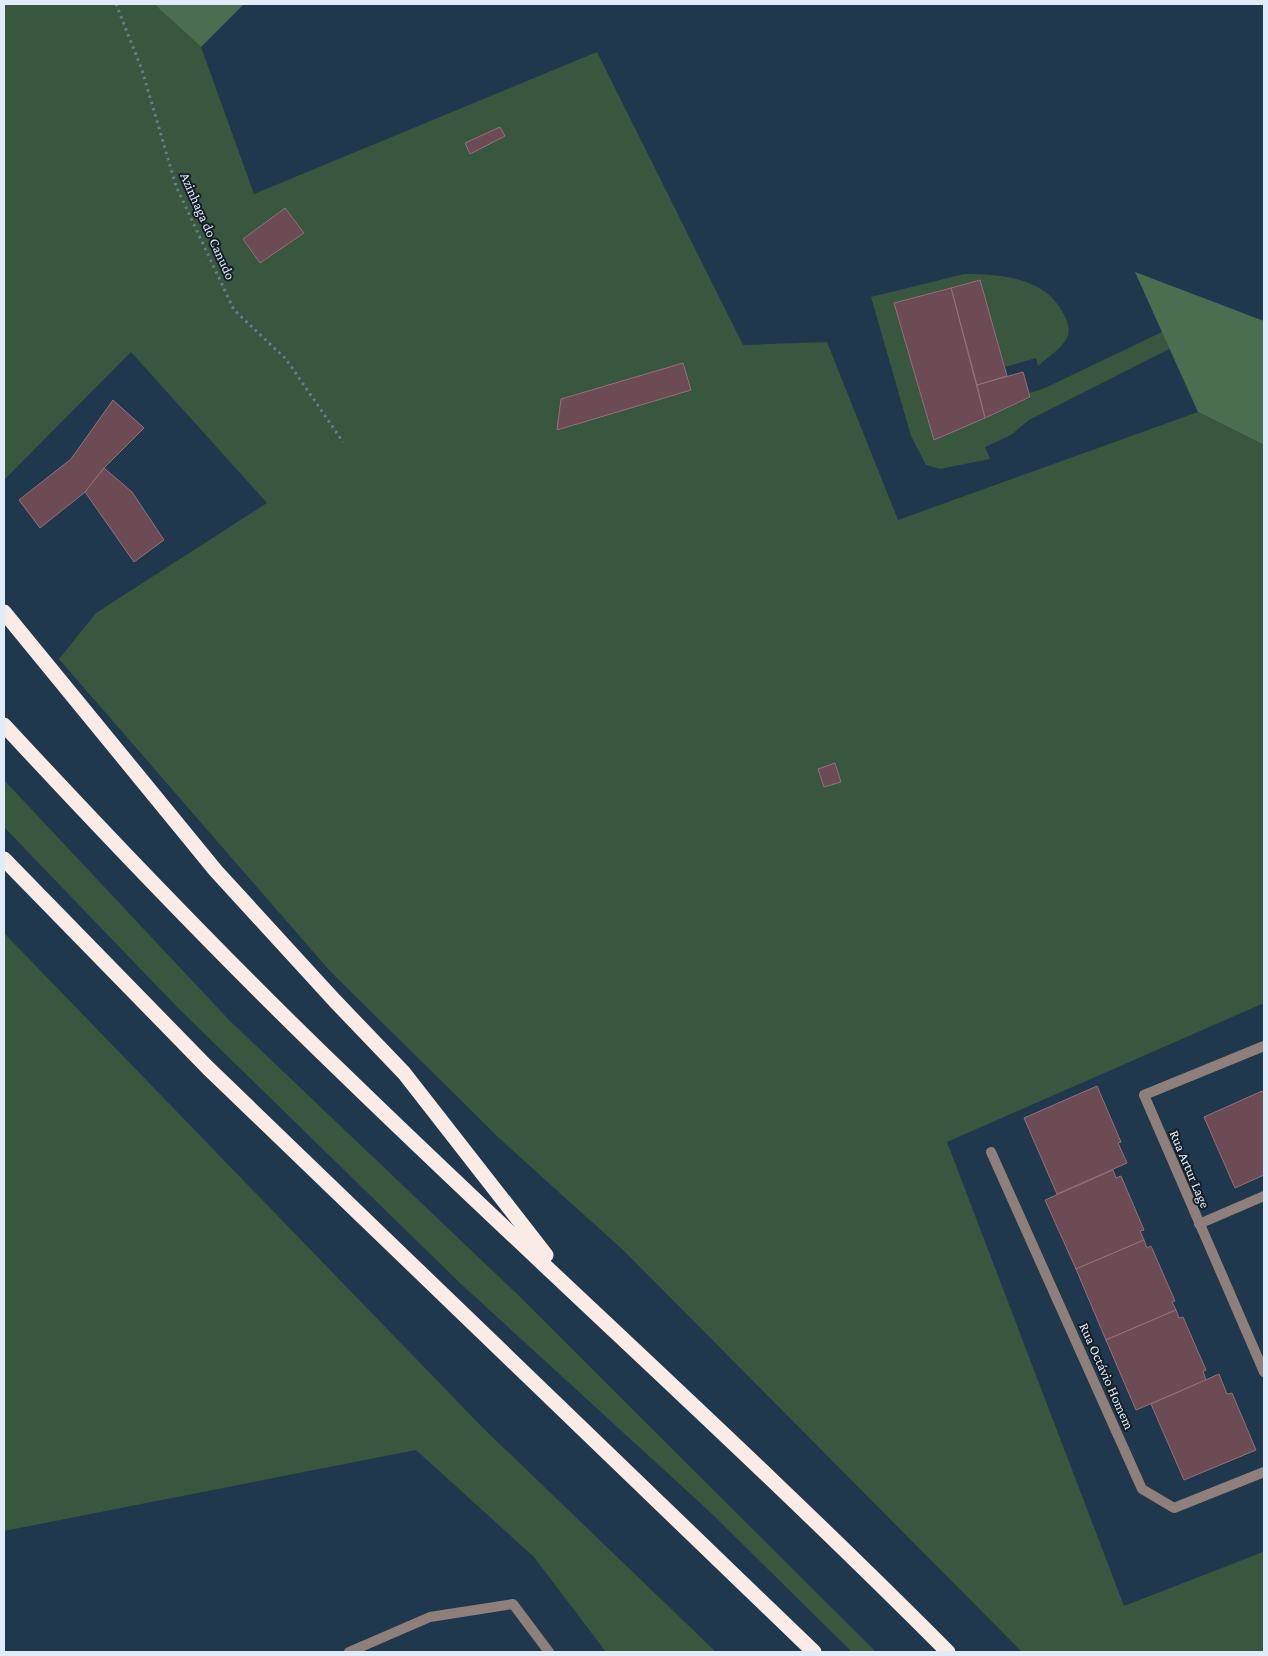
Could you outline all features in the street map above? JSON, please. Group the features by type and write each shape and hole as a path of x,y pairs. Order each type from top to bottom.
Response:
{"highway":[{"path":"4,612 216,870 335,1001 404,1073 576,1293"},
{"path":"4,725 282,1013 352,1082 576,1293 948,1652"},
{"path":"4,859 208,1068 814,1652"}],"street":[{"name":"Rua Artur Lage","path":"1264,1046 1144,1095 1264,1372"},
{"name":"Rua Octávio Homem","path":"991,1152 1142,1489 1174,1508 1264,1472"},
{"path":"1199,1224 1264,1196"},
{"path":"350,1652 430,1617 513,1604 549,1652"}],"path":[{"name":"Azinhaga do Canudo","path":"116,4 142,70 176,186 234,310 286,359 343,442"}],"green space":[{"path":"4,4 154,4 201,47 254,194 597,52 743,345 827,342 898,520 1198,412 1264,445 1264,1003 947,1142 1124,1606 1263,1552 1264,1652 1022,1652 623,1250 499,1138 329,970 59,659 96,613 267,503 131,352 4,480"},
{"path":"154,4 244,4 201,47"},
{"path":"1135,272 1264,321 1264,445 1198,412"},
{"path":"964,274 1006,277 1033,285 1055,301 1067,320 1069,332 1060,348 1038,366 1036,358 1005,367 979,280 894,303 934,440 1030,398 1029,393 1045,388 1164,331 1181,343 1029,420 1011,435 985,447 990,459 940,469 926,465 911,436 871,297"},
{"path":"4,780 230,1021 516,1293 876,1652 852,1652 710,1512 461,1284 178,1008 4,827"},
{"path":"4,933 483,1428 716,1652 606,1652 534,1557 416,1450 4,1531"}],"building":[{"path":"500,127 505,136 470,154 465,143"},
{"path":"285,208 304,233 260,263 243,239"},
{"path":"980,280 1007,376 977,385 951,288"},
{"path":"951,288 985,418 934,440 894,303"},
{"path":"683,363 691,390 557,430 561,399"},
{"path":"1023,372 1030,397 985,418 977,385"},
{"path":"113,400 144,428 104,468 85,492 40,528 19,500 71,459"},
{"path":"104,468 132,492 164,540 134,562 85,492"},
{"path":"835,763 841,782 824,787 818,769"},
{"path":"1097,1086 1121,1142 1118,1143 1127,1163 1057,1194 1024,1118"},
{"path":"1262,1091 1264,1094 1264,1175 1235,1188 1204,1117"},
{"path":"1113,1170 1116,1178 1121,1176 1144,1230 1140,1231 1144,1240 1076,1269 1045,1200"},
{"path":"1144,1240 1147,1248 1151,1246 1175,1301 1172,1302 1176,1310 1106,1340 1076,1269"},
{"path":"1176,1310 1179,1318 1183,1317 1206,1370 1203,1371 1206,1380 1136,1410 1106,1340"},
{"path":"1219,1374 1227,1394 1232,1393 1256,1450 1184,1480 1151,1404"}]}
